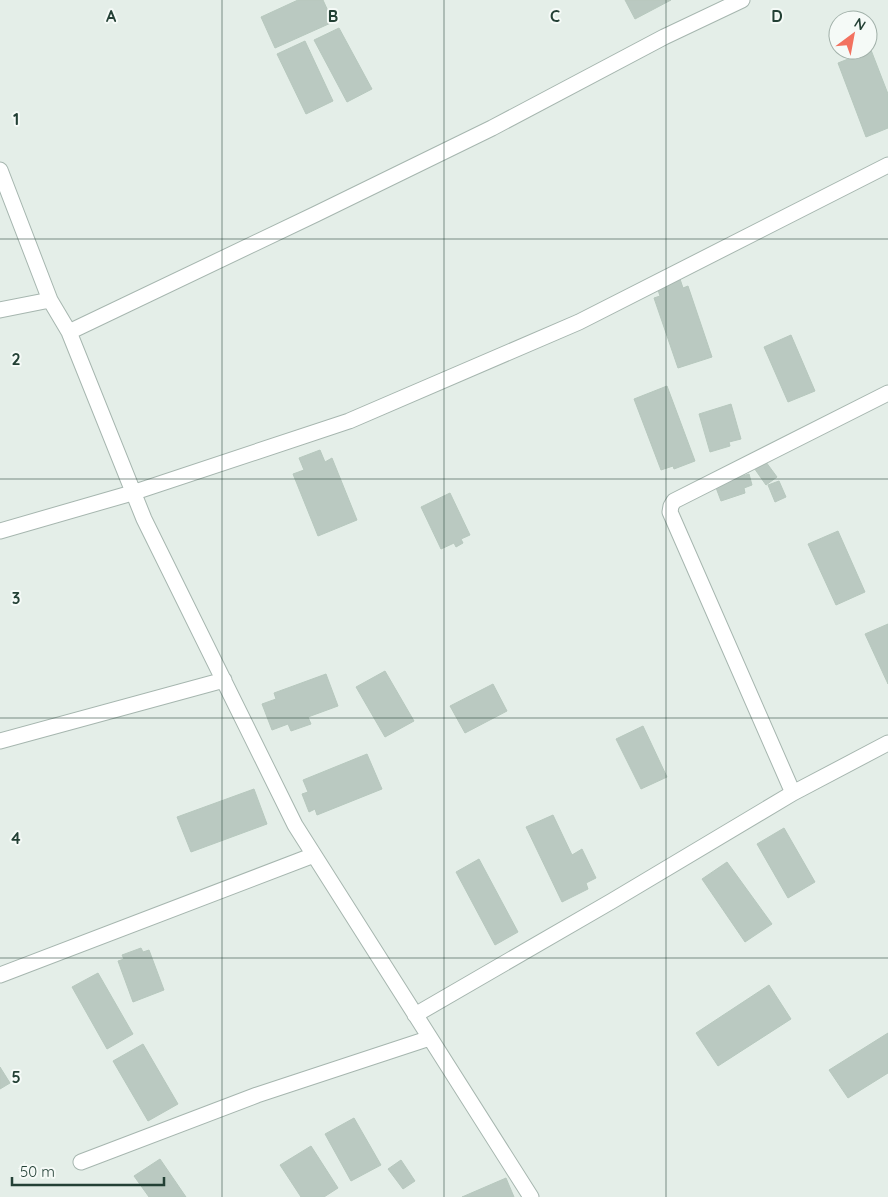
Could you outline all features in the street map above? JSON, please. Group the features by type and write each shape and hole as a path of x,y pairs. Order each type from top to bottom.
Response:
{"street":[{"path":"69,332 492,128 664,37 742,0"},
{"path":"0,531 132,493 349,421 570,326 888,165"},
{"path":"0,170 50,300 69,332 132,493 295,825 531,1197"},
{"path":"0,310 50,300"},
{"path":"793,792 670,512 671,506 674,501 888,393"},
{"path":"0,741 224,680"},
{"path":"415,1014 612,901 793,792 888,743"},
{"path":"0,975 314,855"},
{"path":"80,1162 257,1095 430,1038"}],"building":[{"path":"298,0 323,0 333,22 275,48 261,17"},
{"path":"625,0 671,0 635,19"},
{"path":"339,28 372,89 347,102 314,40"},
{"path":"305,41 333,101 306,114 277,54"},
{"path":"846,60 875,60 888,94 888,128 866,137 838,63"},
{"path":"679,276 683,288 688,286 712,357 678,368 654,298 660,296 656,284"},
{"path":"791,335 815,391 788,402 764,347"},
{"path":"667,386 695,461 674,469 673,466 661,470 634,399"},
{"path":"731,404 741,439 729,442 730,446 710,452 699,414"},
{"path":"320,450 325,462 332,458 357,520 318,536 293,474 304,470 299,458"},
{"path":"763,458 777,477 766,485 752,465"},
{"path":"749,474 752,485 744,488 745,493 721,501 715,485"},
{"path":"779,481 786,497 775,502 768,485"},
{"path":"450,493 470,535 461,539 463,543 456,547 454,543 441,549 421,507"},
{"path":"838,531 865,592 836,605 808,544"},
{"path":"888,624 888,684 865,634"},
{"path":"385,671 414,721 385,737 356,687"},
{"path":"326,674 338,706 308,717 311,724 291,731 288,724 272,730 262,704 276,699 274,693"},
{"path":"493,684 507,711 465,733 450,706"},
{"path":"643,726 667,777 641,789 616,739"},
{"path":"367,754 382,789 317,815 315,809 309,812 302,794 308,792 303,780"},
{"path":"254,789 267,824 191,852 177,817"},
{"path":"553,815 572,855 582,849 596,878 586,883 588,889 562,902 526,827"},
{"path":"784,828 815,882 788,898 757,844"},
{"path":"479,859 518,932 495,945 456,872"},
{"path":"727,862 772,924 745,942 702,879"},
{"path":"141,948 143,952 149,950 164,990 133,1002 118,961 124,959 122,955"},
{"path":"98,973 133,1034 107,1049 72,987"},
{"path":"769,985 791,1019 718,1066 696,1033"},
{"path":"888,1033 888,1073 848,1098 829,1070"},
{"path":"143,1044 178,1104 148,1121 113,1061"},
{"path":"0,1067 10,1083 0,1089"},
{"path":"354,1118 381,1165 351,1181 325,1134"},
{"path":"311,1146 338,1188 324,1197 301,1197 280,1165"},
{"path":"160,1159 186,1197 149,1197 134,1176"},
{"path":"401,1160 415,1181 403,1189 388,1169"},
{"path":"506,1178 514,1197 462,1197"}]}
